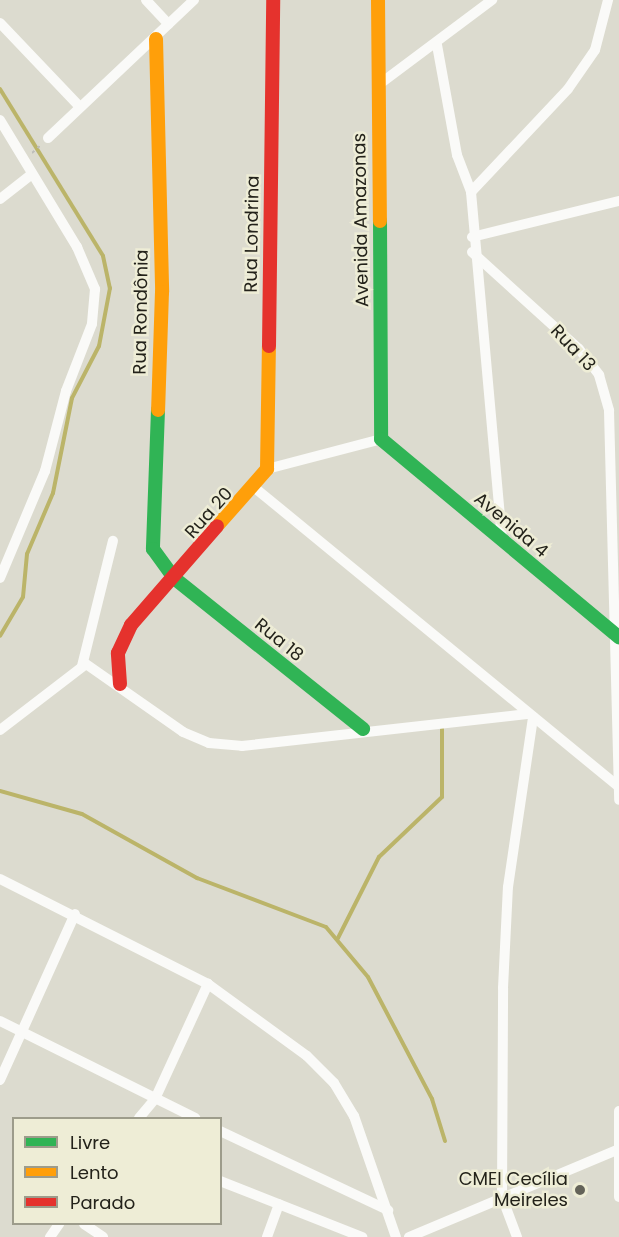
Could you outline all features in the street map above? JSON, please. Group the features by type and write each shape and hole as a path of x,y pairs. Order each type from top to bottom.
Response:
{"street":[{"path":"146,0 168,24"},
{"path":"48,138 156,39 168,24 194,0"},
{"name":"Rua Londrina","path":"267,469 273,0"},
{"name":"Avenida Amazonas","path":"378,0 381,439"},
{"path":"377,86 437,45 492,0"},
{"path":"471,192 568,89 596,50 608,0"},
{"path":"0,23 80,107"},
{"name":"Rua Rondônia","path":"156,39 162,292 150,534 153,549 174,578"},
{"path":"437,45 457,154 471,192 472,252 502,542"},
{"path":"0,120 31,175 77,247 95,289 92,324 66,391 45,471 0,578"},
{"path":"0,199 31,175"},
{"path":"472,237 619,201"},
{"name":"Rua 13","path":"472,252 579,349 599,375 609,411 617,635 619,800"},
{"path":"267,469 381,439"},
{"name":"Avenida 4","path":"381,439 502,542 617,635"},
{"name":"Rua 20","path":"120,684 122,639 255,488 267,469"},
{"path":"255,488 619,787"},
{"path":"0,730 87,665 114,541"},
{"name":"Rua 18","path":"174,578 363,729"},
{"path":"87,665 120,684 183,732 209,743 242,746 363,729 531,715"},
{"path":"517,1237 502,1197 508,887 531,715"},
{"path":"0,879 75,914 208,984 307,1056 334,1083 354,1116 396,1237"},
{"path":"0,1080 75,914"},
{"path":"140,1117 154,1099 208,984"},
{"path":"0,1021 191,1117"},
{"path":"619,1112 617,1150 619,1197"},
{"path":"222,1132 388,1210"},
{"path":"409,1237 617,1150"},
{"path":"222,1182 362,1237"},
{"path":"267,1237 279,1204"},
{"path":"85,1225 103,1237"}],"path":[{"path":"30,155 48,138"}],"waterway":[{"path":"0,89 103,256 110,288 99,346 72,398 53,493 27,554 23,597 0,636"},
{"path":"338,938 379,857 442,797 442,729"},
{"path":"0,791 82,814 197,878 326,927 368,977 432,1099 445,1141"}],"traffic: fast":[{"path":"380,221 381,439 619,637"},
{"path":"158,410 153,549 174,578 363,729"}],"traffic: slow":[{"path":"378,0 380,221"},
{"path":"156,39 162,292 158,410"},
{"path":"217,526 267,469 269,346"}],"traffic: jam":[{"path":"269,346 273,0"},
{"path":"120,684 118,653 131,625 217,526"}],"place":[{"name":"CMEI Cecília Meireles","path":"580,1190"}]}
